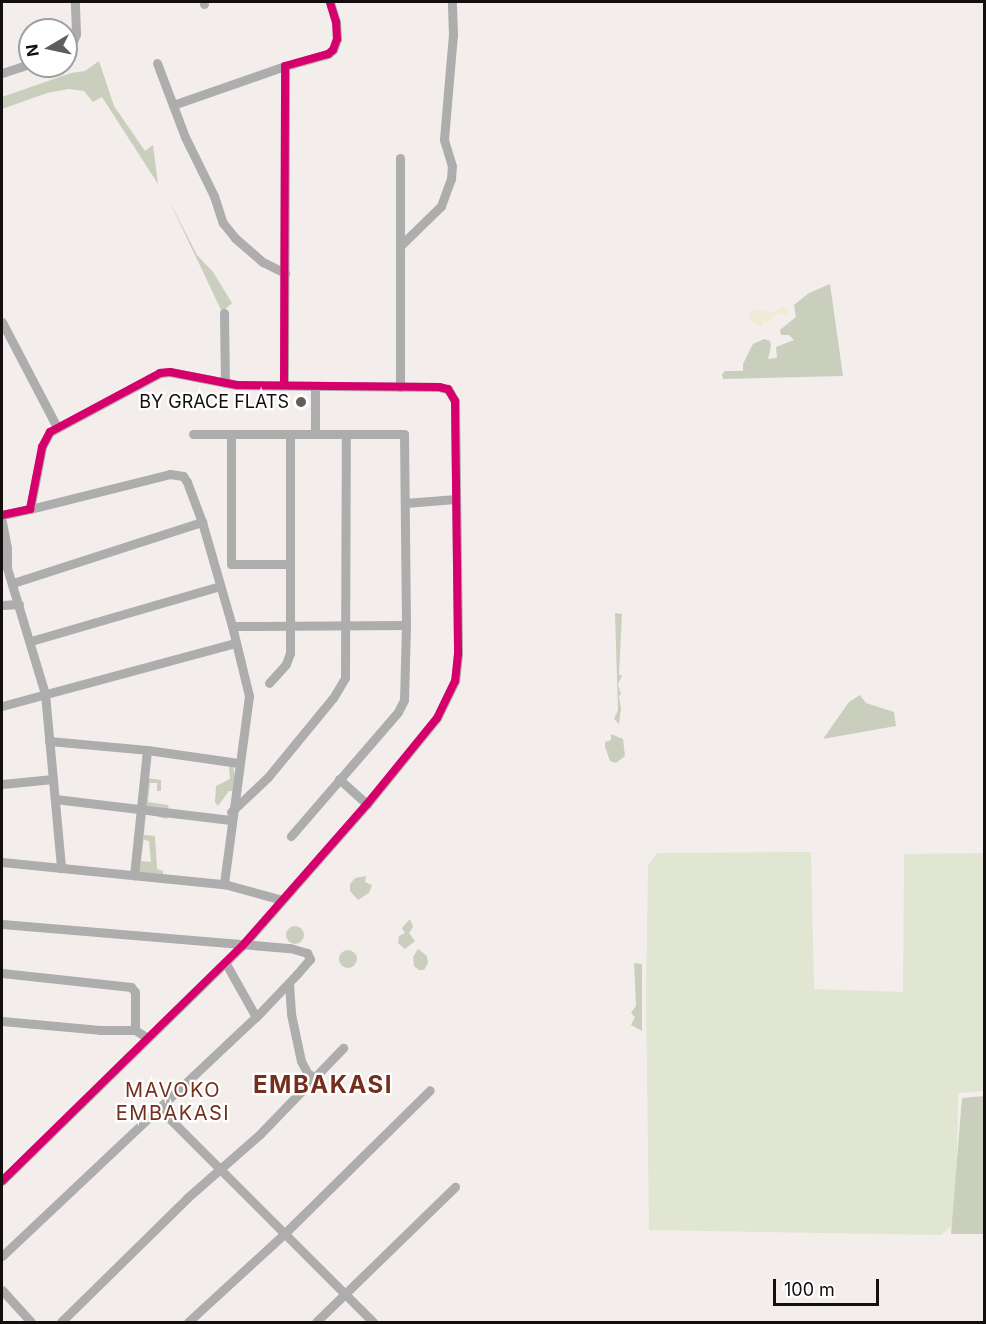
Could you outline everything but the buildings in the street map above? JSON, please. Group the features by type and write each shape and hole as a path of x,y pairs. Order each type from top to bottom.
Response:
{"street":[{"path":"75,2 76,18"},
{"path":"173,105 285,66 328,54 333,50 337,39 336,22 330,2"},
{"path":"400,246 441,206 451,179 452,166 444,139 453,35 452,2"},
{"path":"157,63 223,223 235,238 263,262 285,273"},
{"path":"284,385 285,66"},
{"path":"2,73 18,68"},
{"path":"400,158 400,387"},
{"path":"224,313 225,383"},
{"path":"2,322 57,427"},
{"path":"2,346 12,343"},
{"path":"4,1176 243,945 367,804 437,718 454,681 459,654 454,401 448,389 439,387 315,387 225,383 170,372 160,373 50,432 42,447 30,509"},
{"path":"315,387 315,434"},
{"path":"193,434 404,434 405,692 401,706 291,836"},
{"path":"231,434 231,564 290,564"},
{"path":"269,683 288,659 290,434"},
{"path":"231,816 268,777 342,685 347,672 346,434"},
{"path":"2,515 178,474 187,482 202,522 232,626 249,696 248,714 238,763 224,884"},
{"path":"405,502 456,499"},
{"path":"2,522 7,568 14,583 45,694 61,868"},
{"path":"14,583 202,522"},
{"path":"31,642 220,586"},
{"path":"2,605 19,604"},
{"path":"232,626 406,625"},
{"path":"2,706 236,643"},
{"path":"49,741 147,750 238,763"},
{"path":"134,875 147,750"},
{"path":"2,784 53,779"},
{"path":"339,779 367,804"},
{"path":"55,799 231,816"},
{"path":"2,862 224,884 282,900"},
{"path":"2,924 290,948 307,953 310,959 256,1017 2,1256"},
{"path":"225,962 256,1017"},
{"path":"2,973 131,987 135,992 135,1030"},
{"path":"289,984 291,1014 301,1061 308,1074 315,1077"},
{"path":"2,1021 135,1030 148,1038"},
{"path":"61,1323 187,1198 260,1134 343,1048"},
{"path":"188,1323 283,1235 430,1090"},
{"path":"159,1108 373,1323"},
{"path":"316,1323 455,1187"},
{"path":"2,1290 31,1323"}],"green space":[{"path":"99,61 114,106 145,151 153,145 158,184 102,97 93,102 84,91 69,89 47,93 2,109 2,97 57,78 78,78 78,72 85,71"},
{"path":"167,196 197,255 213,272 232,303 222,312"},
{"path":"830,284 843,376 723,379 722,374 725,371 743,371 743,364 753,344 764,339 770,341 771,346 768,359 777,358 776,347 794,340 789,335 781,335 780,330 796,317 794,305 809,293"},
{"path":"615,613 622,614 619,674 622,676 618,684 621,694 619,696 621,709 619,724 614,719 618,710"},
{"path":"860,695 866,703 894,712 896,726 823,739 849,702"},
{"path":"611,734 623,739 625,756 616,763 610,761 605,747 605,742 611,740"},
{"path":"229,766 233,766 235,776 233,791 229,791 218,806 215,802 216,786 230,779"},
{"path":"147,778 161,780 161,791 157,791 157,783 150,783 148,802 168,805 169,809 145,807"},
{"path":"144,812 169,815 167,819 146,814 144,835 155,836 157,869 163,871 163,874 137,872","holes":["144,838 149,841 151,862 141,861"]},
{"path":"811,852 814,989 903,992 904,854 984,853 984,1091 958,1093 956,1221 941,1235 649,1230 646,996 648,866 657,853"},
{"path":"366,876 365,882 372,885 369,893 358,900 350,891 350,884 355,878"},
{"path":"410,919 413,927 409,933 415,941 405,949 398,943 399,936 405,933 402,928"},
{"path":"291,926 299,926 304,931 302,942 291,944 286,939 286,931"},
{"path":"418,949 427,956 428,963 424,970 419,970 414,966 413,957"},
{"path":"348,950 354,953 357,959 354,965 348,968 342,965 339,959 342,953"},
{"path":"634,963 642,964 642,1031 631,1025 635,1017 631,1013 636,1006"},
{"path":"984,1096 984,1234 951,1234 962,1098"}],"sand":[{"path":"781,307 788,308 787,316 777,313 772,316 770,322 764,320 762,327 748,320 752,309 773,312"}],"cycle path":[{"path":"284,385 285,66 328,54 333,50 337,39 336,22 330,2"},
{"path":"2,515 30,509 42,447 50,432 160,373 170,372 237,385 439,387 448,389 455,401 458,654 455,681 437,718 367,804 243,945 2,1181"}],"place":[{"name":"BY GRACE FLATS","path":"301,402"}],"district":[{"name":"EMBAKASI","path":"323,1085"},
{"name":"MAVOKO EMBAKASI","path":"173,1102"}]}
